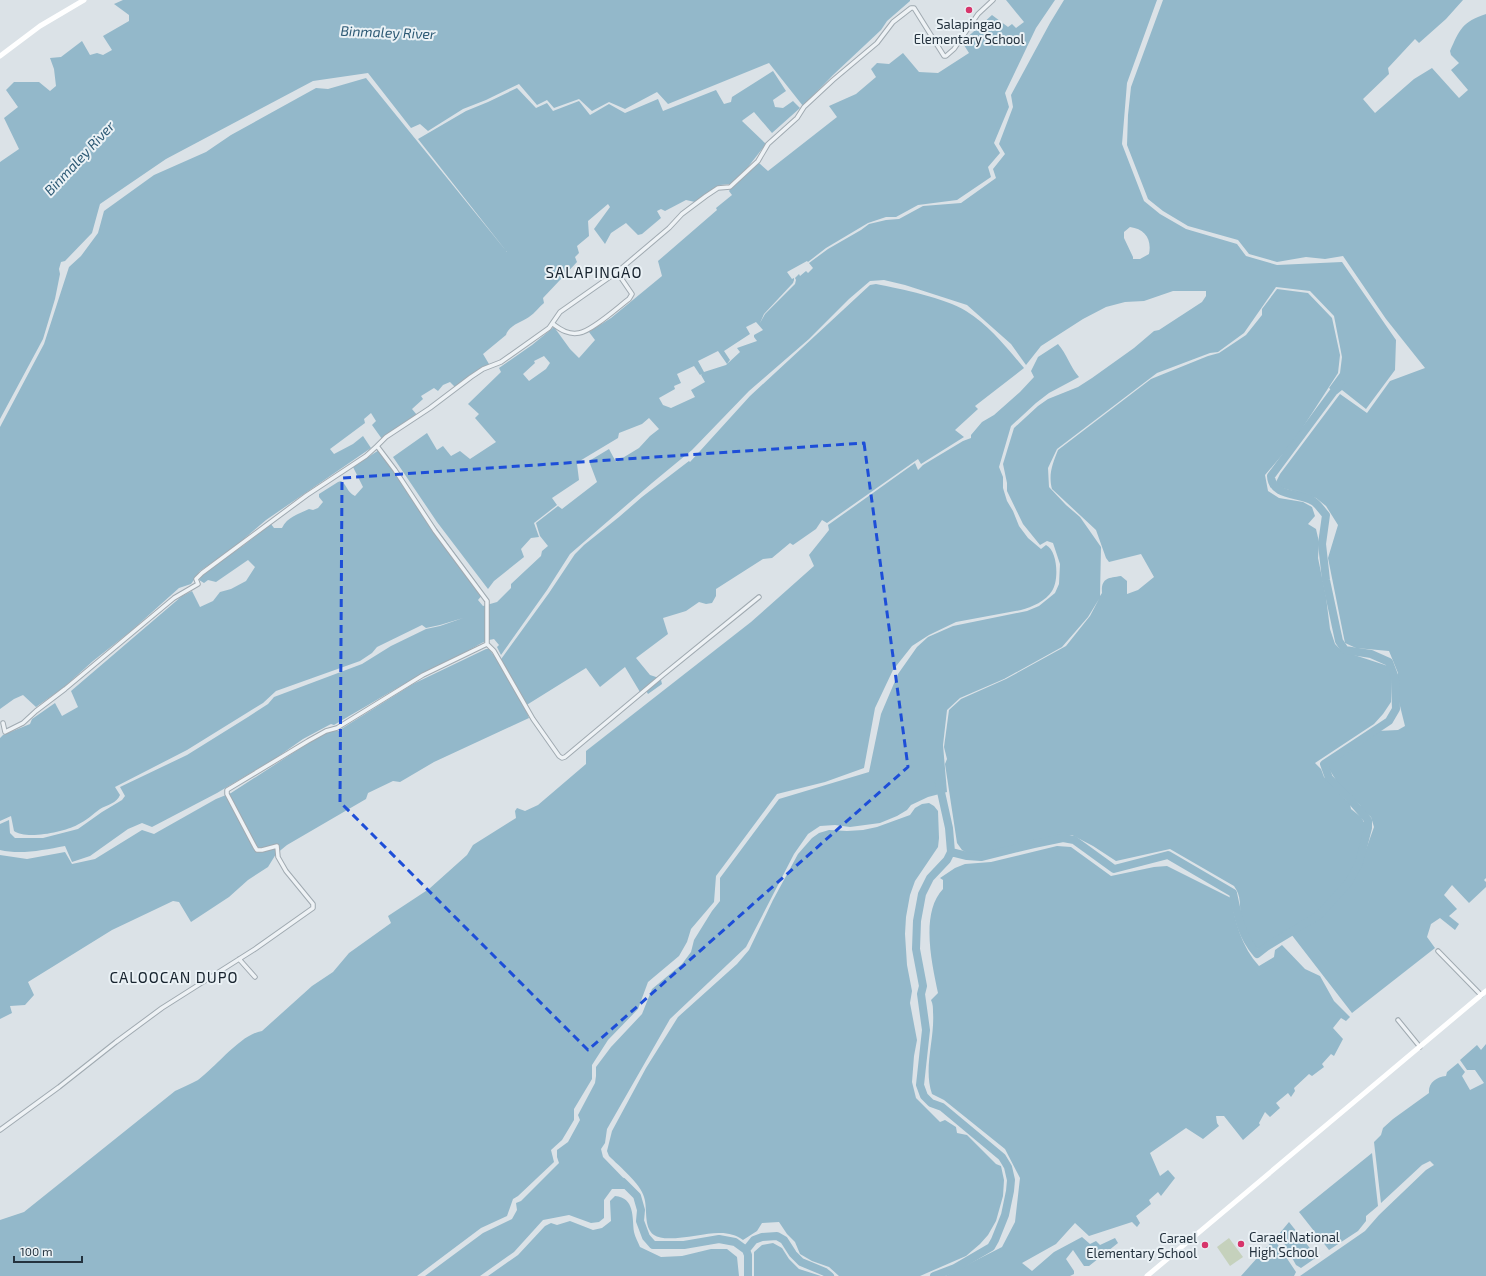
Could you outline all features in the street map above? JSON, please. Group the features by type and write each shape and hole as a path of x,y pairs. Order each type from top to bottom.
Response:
{"street":[{"path":"0,56 40,26 84,0"},
{"path":"3,722 5,732 23,723 174,598 198,584 196,580 202,573 300,500 366,456 386,437 430,408 483,369 502,362 553,324 560,312 618,272 669,228 682,214 706,196 718,188 730,187 758,161 768,144 797,118 804,107 877,43 893,22 911,8 914,8 945,56 954,49 978,14 993,0"},
{"path":"553,324 561,330 580,333 594,326 629,299 632,294 618,272"},
{"path":"377,446 395,470 433,528 488,604 487,642 494,651 533,719 559,756 562,758 759,597"},
{"path":"0,1130 162,1008 239,959 313,908 314,906 286,871 278,857 277,846 259,850 255,847 227,794 227,790 308,740 338,727 423,675 487,642"},
{"path":"1438,951 1481,995"},
{"path":"239,959 256,977"},
{"path":"1147,1276 1486,991"},
{"path":"1398,1020 1420,1047"}],"highlighted area":[{"path":"864,443 908,767 588,1050 340,802 342,478"}],"green space":[{"path":"1229,1238 1243,1257 1230,1266 1217,1247"}],"water":[{"name":"Binmaley River","path":"123,0 910,1 887,21 881,30 833,75 803,106 769,63 668,104 657,92 625,109 609,102 592,111 579,99 554,108 547,100 537,105 519,84 463,109 428,131 420,124 411,128 368,73 313,81 166,159 100,204 92,233 65,261 61,262 55,299 43,339 0,419 0,162 19,149 4,118 18,107 6,90 14,82 39,82 50,91 56,86 54,69 50,58 61,57 82,41 90,55 97,53 103,55 112,50 103,36 129,21 129,15 114,4"},
{"path":"1006,0 1055,0 1036,28 1005,93 1009,107 994,143 1000,153 988,167 991,177 957,200 918,205 896,217 886,217 868,223 826,248 808,262 807,261 787,272 792,279 794,278 793,283 764,314 760,323 765,314 795,284 795,278 799,274 800,276 806,271 808,273 813,268 809,263 828,249 869,224 899,219 923,206 961,203 996,178 993,169 1005,154 999,144 1013,107 1011,95 1064,0 1157,0 1127,83 1122,144 1144,201 1160,214 1186,229 1237,244 1246,256 1277,265 1342,262 1396,340 1395,370 1366,409 1342,390 1337,394 1329,388 1340,373 1342,357 1334,316 1310,291 1276,287 1244,333 1218,352 1210,353 1157,373 1057,449 1048,468 1049,487 1080,517 1101,547 1100,596 1102,593 1103,584 1106,580 1121,576 1127,581 1127,594 1138,590 1154,577 1141,554 1109,562 1106,558 1096,530 1052,489 1051,473 1058,450 1151,379 1219,353 1246,335 1262,315 1262,309 1277,289 1308,293 1332,318 1340,355 1338,373 1294,441 1265,475 1268,491 1279,498 1303,502 1312,507 1315,516 1308,524 1316,529 1319,542 1318,558 1326,597 1330,629 1335,644 1342,651 1388,666 1392,673 1391,702 1383,714 1374,724 1315,763 1321,769 1324,777 1350,804 1351,809 1361,817 1365,824 1366,830 1355,867 1347,882 1321,911 1265,946 1257,949 1249,940 1243,927 1239,898 1237,890 1234,886 1170,849 1116,861 1093,846 1072,835 1030,842 984,855 969,854 962,850 957,843 945,764 947,759 944,747 949,710 961,699 1006,679 1066,646 1090,616 1099,599 1088,617 1062,647 1004,679 960,698 947,710 943,745 947,792 928,797 911,805 907,810 897,816 880,823 850,827 835,825 820,826 808,834 794,854 746,947 670,1019 607,1129 605,1143 601,1149 603,1157 634,1189 612,1189 604,1200 604,1218 599,1222 591,1223 569,1215 543,1220 514,1252 480,1276 425,1276 483,1233 512,1219 517,1210 516,1203 521,1201 559,1163 557,1150 568,1142 580,1120 578,1115 595,1083 596,1067 611,1047 642,1014 652,989 682,964 691,952 694,940 720,901 720,878 779,799 869,772 881,714 898,674 917,647 928,637 953,626 1027,611 1039,606 1055,593 1059,584 1060,564 1053,543 1047,541 1040,545 1023,524 1007,491 1003,464 1014,428 1048,399 1078,387 1134,348 1154,331 1159,330 1202,302 1206,296 1206,291 1173,291 1144,301 1125,302 1106,307 1083,319 1041,346 1026,365 1011,344 967,305 905,285 884,280 870,281 849,299 809,339 749,391 692,450 570,554 547,590 501,655 497,647 499,645 494,639 483,643 414,678 334,725 331,724 303,739 276,758 217,793 152,827 142,823 128,829 90,856 72,862 65,846 24,852 0,850 0,824 9,820 10,833 15,838 43,838 78,829 122,800 125,796 120,787 187,755 268,704 274,697 362,664 391,646 426,629 463,618 426,628 422,625 377,647 372,653 360,661 276,691 263,703 187,750 115,787 120,795 117,800 71,828 45,834 27,835 14,831 11,816 0,821 0,738 3,735 30,724 32,719 55,703 62,716 78,707 71,691 182,596 192,591 200,607 213,601 220,592 231,589 246,581 255,567 248,560 216,582 208,580 204,583 199,580 204,573 271,524 274,528 282,528 287,521 294,516 309,509 313,510 318,508 323,502 319,497 319,494 338,482 341,481 355,496 363,487 353,467 379,450 484,593 478,600 483,606 497,602 511,588 511,584 541,556 542,551 548,546 540,536 536,523 558,506 562,509 597,482 589,461 609,449 616,462 639,448 659,429 649,418 642,424 619,433 618,438 578,462 579,480 552,498 557,505 534,523 539,537 531,538 521,549 524,557 494,581 488,589 437,522 393,457 427,433 437,450 443,446 451,456 460,451 470,459 496,442 475,418 479,414 468,404 501,372 499,368 532,345 554,327 570,349 579,358 595,340 589,332 611,318 662,276 658,261 717,210 716,208 732,195 729,191 731,188 759,163 768,171 837,117 829,106 856,94 876,77 871,69 877,63 889,64 903,53 919,72 938,73 969,53 962,42 992,15 1008,27 1012,24 1016,28 1024,22","holes":["1130,227 1143,232 1148,239 1150,249 1149,254 1140,259 1133,259 1124,238 1124,232","756,322 763,330 754,335 757,341 737,348 740,352 726,365 704,372 698,361 718,351 727,364 730,360 724,351 750,334 746,327","544,356 550,363 546,369 529,381 523,374 535,363 534,361","694,366 700,375 702,374 701,375 705,382 691,390 695,397 671,408 663,405 659,398 675,389 674,386 681,383 677,374"]},
{"path":"1163,0 1463,0 1446,19 1419,43 1415,39 1388,68 1389,74 1363,99 1375,113 1414,79 1432,68 1459,98 1468,90 1451,70 1459,63 1451,55 1450,51 1456,37 1463,27 1472,20 1486,14 1486,878 1484,880 1486,882 1486,887 1469,903 1452,885 1444,895 1457,909 1449,916 1459,924 1455,930 1440,918 1431,924 1427,937 1435,948 1352,1013 1291,934 1323,915 1359,869 1374,827 1371,817 1363,811 1360,805 1339,785 1328,765 1377,731 1398,730 1405,726 1398,698 1398,673 1389,651 1356,648 1345,643 1328,558 1338,525 1326,506 1316,498 1279,487 1276,482 1280,474 1340,394 1367,413 1390,381 1425,368 1386,319 1343,256 1325,259 1306,257 1277,262 1249,254 1238,240 1188,226 1163,211 1148,199 1127,145 1128,115 1131,87"},
{"path":"773,71 786,91 773,100 775,107 783,108 793,101 800,108 772,133 754,112 742,121 766,144 748,167 731,184 720,185 695,202 686,200 665,211 661,209 657,211 661,218 642,234 638,235 626,223 611,233 605,244 594,229 610,207 608,204 588,221 589,236 577,246 579,253 575,257 577,262 543,298 544,303 526,319 513,326 506,335 483,354 489,364 456,388 450,382 443,385 438,391 434,388 421,396 423,399 412,409 417,415 382,439 372,425 376,421 371,413 364,419 365,423 330,449 334,454 353,444 363,436 371,448 266,520 231,550 200,571 191,584 179,588 131,631 93,661 63,688 36,707 23,695 14,699 0,709 0,427 44,344 69,267 81,256 98,233 104,211 154,175 206,152 231,135 316,88 328,89 366,78 507,252 418,139 466,111 517,88 536,108 547,103 553,111 579,101 590,115 609,104 625,113 658,99 663,111 716,90 724,104 731,102 732,97"},
{"path":"876,284 935,298 966,311 990,330 1024,368 975,406 978,409 955,430 964,437 921,464 918,459 827,523 822,520 816,529 793,545 790,543 772,558 763,559 716,589 716,596 712,603 706,604 699,602 686,611 663,618 668,634 636,658 650,675 661,680 662,684 648,694 645,689 640,692 625,667 600,687 586,668 525,706 529,718 434,762 400,782 393,781 368,793 366,799 287,845 276,854 268,867 248,880 229,897 191,922 179,902 173,901 112,930 28,982 34,995 25,1005 10,1006 12,1013 0,1019 0,855 27,859 65,852 72,864 95,859 142,830 154,834 216,799 231,793 327,731 338,731 413,684 486,649 489,649 499,662 575,554 642,497 689,461 690,462 750,396 870,285"},
{"path":"1058,344 1079,377 1049,393 1011,426 999,467 1003,477 1003,488 1007,501 1019,526 1028,538 1041,549 1046,545 1053,553 1056,566 1056,580 1052,591 1042,601 1030,607 956,622 929,635 912,646 893,670 875,708 864,768 825,782 777,794 716,876 714,902 691,929 687,942 679,956 648,982 638,1009 608,1040 592,1065 592,1079 574,1109 574,1120 562,1140 551,1150 554,1162 513,1199 507,1216 481,1228 417,1276 0,1276 0,1220 24,1212 175,1091 198,1080 237,1044 254,1033 262,1031 312,986 333,972 349,953 391,923 388,916 429,889 467,855 473,845 516,818 515,811 517,808 525,811 538,805 586,764 586,751 751,622 814,566 809,555 829,530 828,525 915,463 918,470 923,465 963,441 971,438 971,435 982,422 994,415 1020,392 1034,377 1031,371 1038,357"},
{"path":"929,803 938,811 938,847 915,881 910,895 906,917 905,934 907,965 912,991 910,1003 917,1040 912,1082 916,1098 940,1122 945,1120 956,1127 957,1133 967,1135 996,1164 1001,1166 1004,1180 1003,1196 996,1221 988,1235 966,1256 920,1276 839,1276 829,1267 812,1261 800,1254 795,1242 787,1234 779,1222 762,1223 757,1231 743,1240 723,1233 676,1238 667,1238 654,1235 648,1227 645,1202 642,1192 629,1175 609,1156 607,1151 612,1131 646,1068 678,1017 737,964 749,950 773,900 798,854 812,838 819,833 829,830 863,830 877,827 910,815 915,808 922,804"},
{"path":"1057,846 1071,847 1111,876 1154,867 1167,866 1231,898 1240,934 1248,951 1259,966 1274,957 1275,950 1282,945 1305,969 1320,976 1334,1001 1350,1017 1346,1021 1341,1018 1333,1028 1343,1039 1334,1056 1331,1054 1322,1064 1324,1067 1312,1076 1309,1074 1294,1088 1295,1091 1291,1097 1288,1093 1276,1103 1280,1108 1270,1117 1265,1112 1259,1123 1260,1125 1243,1140 1224,1116 1216,1116 1219,1126 1203,1139 1186,1128 1150,1153 1160,1176 1168,1170 1175,1178 1161,1196 1158,1192 1149,1200 1151,1204 1136,1216 1140,1223 1137,1227 1132,1222 1089,1236 1075,1223 1056,1244 1022,1263 1032,1271 1054,1252 1082,1237 1090,1244 1096,1241 1100,1245 1115,1238 1118,1243 1089,1266 1084,1266 1073,1250 1066,1259 1074,1271 1074,1274 1070,1276 945,1276 1002,1247 1015,1222 1020,1178 1005,1149 944,1100 932,1094 929,1074 933,1022 933,1006 931,1000 938,993 931,954 930,925 936,899 943,889 943,880 940,878 955,868 965,864 991,862"},
{"path":"1486,1044 1486,1276 1300,1276 1365,1231 1379,1215 1426,1170 1434,1165 1430,1161 1422,1165 1381,1203 1374,1142 1381,1135 1383,1128 1429,1093 1431,1083 1446,1076 1447,1072 1458,1063 1465,1072 1462,1076 1470,1090 1484,1083 1475,1070 1467,1070 1460,1060 1477,1045 1481,1050"},
{"path":"1372,1153 1378,1206 1366,1216 1366,1221 1358,1231 1329,1250 1299,1212"},
{"path":"615,1196 626,1200 629,1204 634,1234 640,1247 661,1257 682,1256 711,1249 727,1249 737,1257 739,1276 488,1276 518,1255 545,1226 551,1223 557,1225 570,1221 593,1230 602,1228 611,1221 610,1201"},
{"path":"1289,1222 1317,1257 1301,1268 1296,1265 1279,1234"},
{"path":"1274,1239 1296,1272 1294,1276 1241,1276"},
{"path":"773,1243 782,1248 789,1259 799,1269 821,1276 754,1276 754,1252 762,1245"}],"waterway":[{"path":"951,852 967,856 981,857 1063,838 1074,840 1114,869 1168,855 1233,893 1244,933 1257,954 1319,915 1349,882 1359,863 1368,828 1368,820 1329,778 1324,764 1389,721 1396,709 1395,678 1389,662 1371,654 1345,650 1339,641 1326,580 1322,544 1326,515 1313,501 1276,488 1271,476 1340,383"},
{"path":"934,1276 955,1268 991,1247 1005,1215 1011,1180 1008,1167 1002,1157 942,1107 931,1103 924,1096 920,1085 926,1030 921,994 923,986 916,949 917,921 922,894 930,878 947,860 951,852 949,828 939,783"},
{"path":"623,1182 637,1196 641,1210 640,1221 646,1237 653,1245 684,1245 719,1239 735,1242 746,1250 748,1255 748,1276"},
{"path":"746,1250 754,1240 762,1237 777,1236 784,1240 793,1254 801,1262 825,1272 830,1276"}],"place":[{"name":"Salapingao Elementary School","path":"969,10"},
{"name":"Carael National High School","path":"1241,1244"},
{"name":"Carael Elementary School","path":"1205,1245"}],"district":[{"name":"SALAPINGAO","path":"594,272"},
{"name":"CALOOCAN DUPO","path":"174,977"}]}
